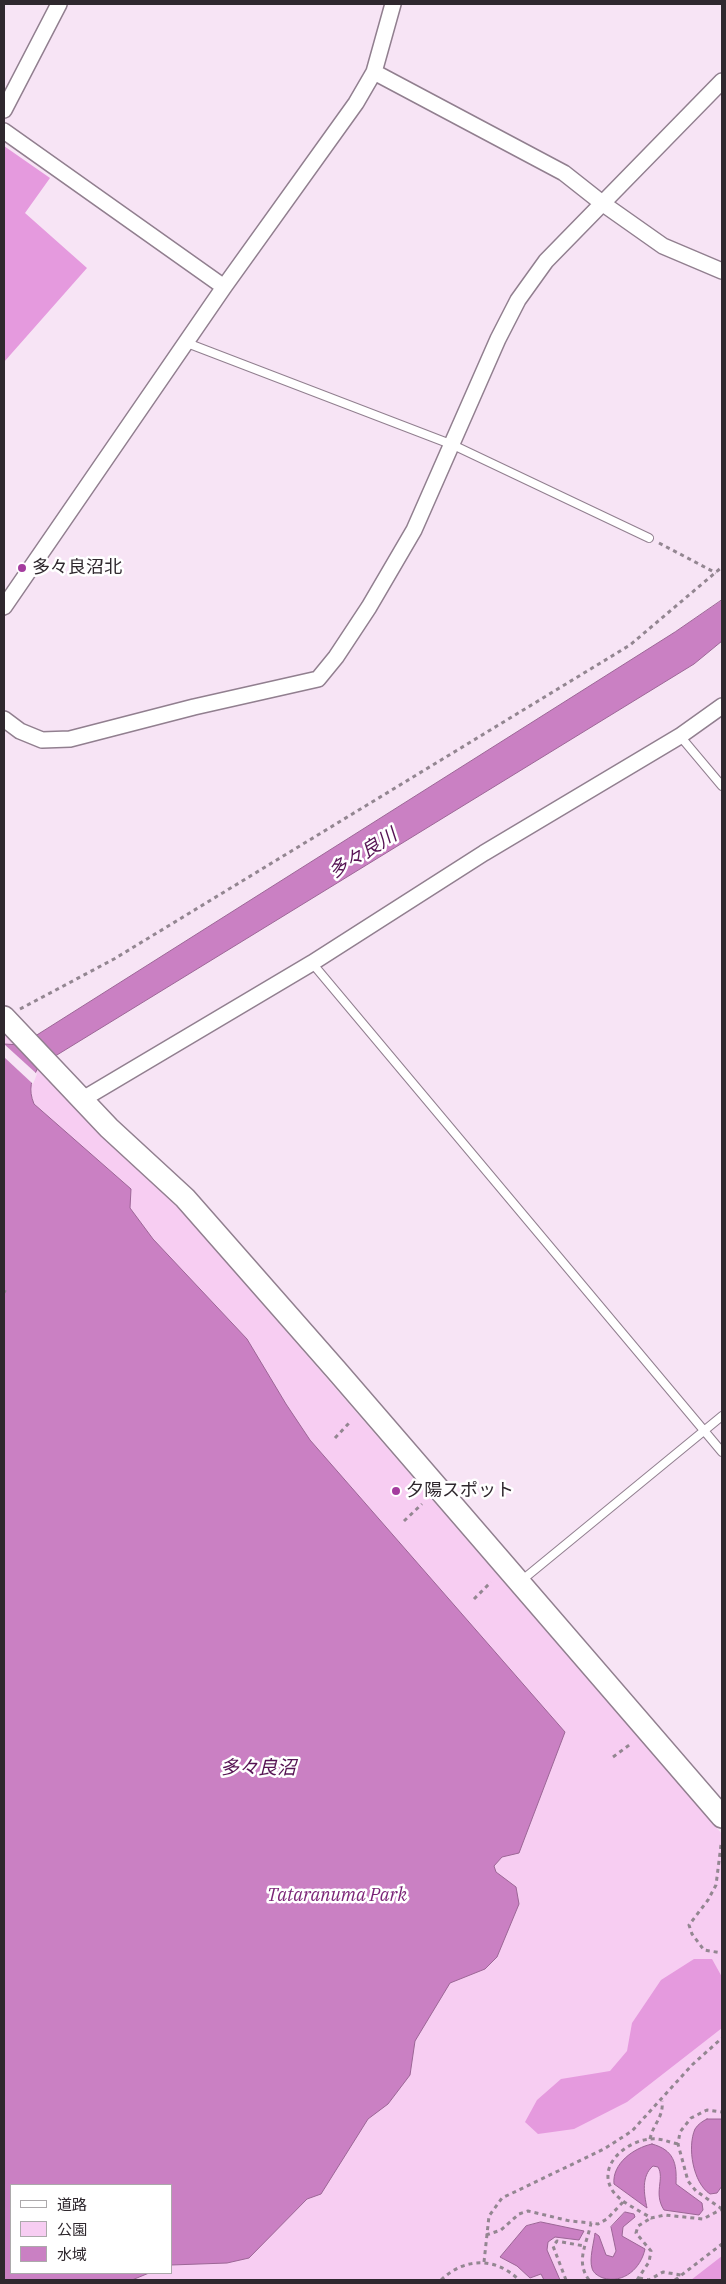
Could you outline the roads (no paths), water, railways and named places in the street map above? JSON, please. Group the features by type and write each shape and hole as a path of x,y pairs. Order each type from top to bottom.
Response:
{"street":[{"path":"4,110 59,4"},
{"path":"4,607 224,286 356,103 374,72 393,4"},
{"path":"374,72 564,173 662,246 722,271"},
{"path":"4,719 20,732 42,740 70,739 194,707 318,679 336,657 374,599 414,530 498,339 518,300 546,261 722,81"},
{"path":"4,131 224,286"},
{"path":"84,1100 312,963 484,853 680,736 722,706"},
{"path":"7,1019 109,1128 184,1198 337,1371 722,1818"}],"lane":[{"path":"187,342 453,445 650,538"},
{"path":"680,736 722,786"},
{"path":"312,963 722,1452"},
{"path":"519,1582 722,1416"}],"water":[{"name":"多々良沼","path":"722,600 722,641 694,664 39,1066 34,1076 31,1089 34,1104 131,1189 130,1208 153,1239 247,1339 310,1440 565,1732 519,1853 502,1857 494,1866 496,1872 516,1887 519,1904 497,1957 485,1969 450,1983 415,2041 410,2075 388,2104 368,2119 321,2194 307,2199 249,2258 227,2263 172,2265 172,2184 10,2184 10,2274 147,2274 132,2280 4,2280 4,1044 21,1045 675,632"},
{"path":"707,2119 721,2119 722,2121 722,2186 717,2193 710,2194 699,2182 692,2155 695,2129"},
{"path":"652,2144 665,2150 673,2158 676,2170 676,2184 702,2203 703,2210 699,2215 664,2210 659,2198 660,2172 658,2167 653,2166 649,2170 645,2180 644,2191 647,2208 614,2184 616,2170 625,2158 638,2149"},
{"path":"625,2212 634,2214 635,2217 623,2227 622,2236 645,2249 643,2256 630,2273 618,2279 603,2278 595,2273 591,2264 595,2233 599,2236 606,2255 613,2257 616,2251 611,2227"},
{"path":"541,2222 584,2231 579,2240 555,2237 548,2242 547,2250 560,2280 544,2280 541,2274 530,2278 517,2266 500,2257 526,2226"}],"place":[{"name":"多々良沼北","path":"22,568"},
{"name":"夕陽スポット","path":"396,1491"}],"water label":[{"name":"多々良川","path":"363,854"}],"park label":[{"name":"Tataranuma Park","path":"337,1896"}]}
